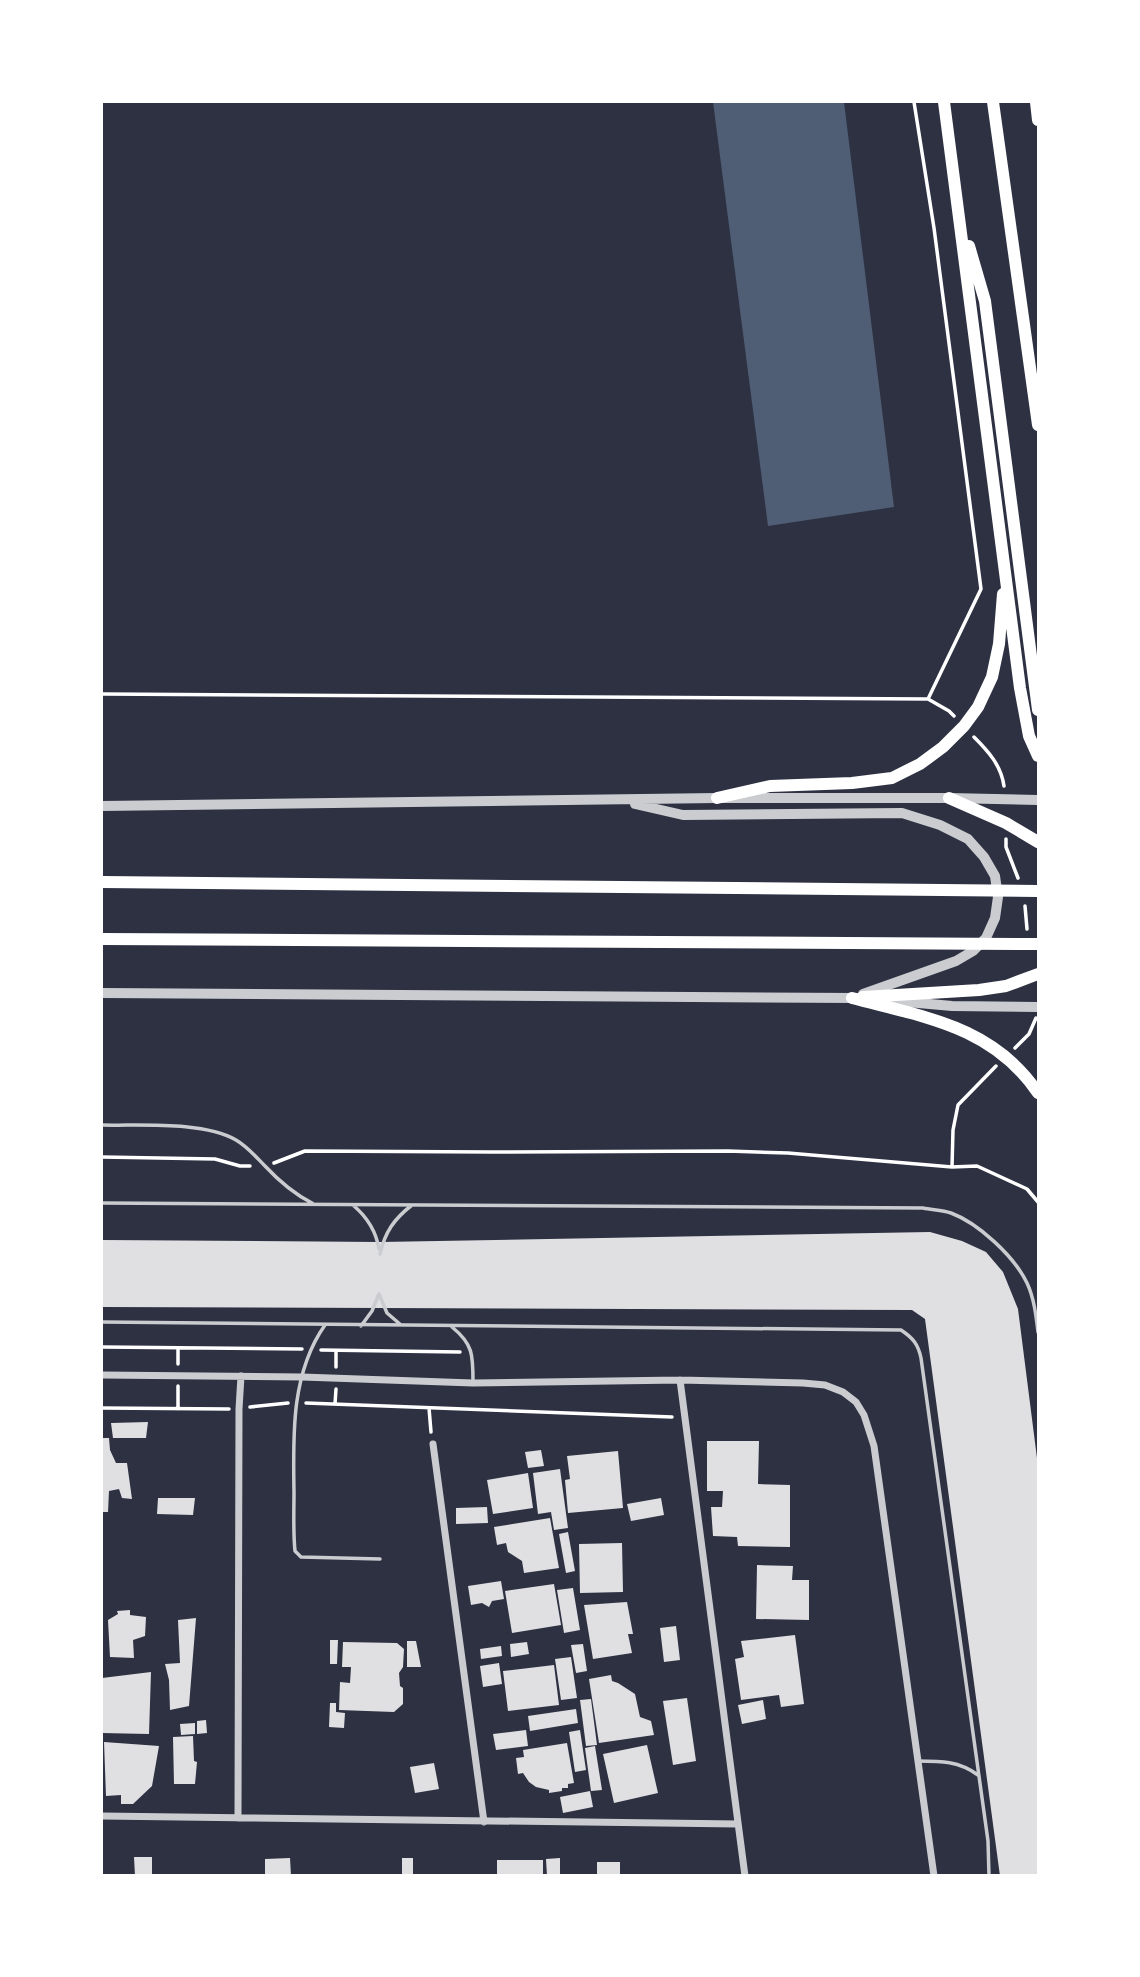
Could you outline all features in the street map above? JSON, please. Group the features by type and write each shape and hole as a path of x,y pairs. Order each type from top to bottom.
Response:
{"main road":[{"path":"944,102 1024,712 1038,756"},
{"path":"992,102 1038,425"},
{"path":"1036,102 1038,120"},
{"path":"958,209 985,301 1038,710"},
{"path":"717,798 770,786 852,783 892,778 920,764 943,747 978,707 992,677 999,644 1004,572"},
{"path":"949,798 1006,823 1038,842"},
{"path":"102,882 1038,891"},
{"path":"102,939 1038,944"},
{"path":"852,998 979,990 1006,986 1038,974"},
{"path":"852,998 967,1032 1007,1056 1038,1093"}],"street":[{"path":"102,806 717,798 1038,800"},
{"path":"619,801 683,815 902,813 940,825 968,839 984,857 995,876 998,897 995,918 986,938 973,951 956,961 852,998"},
{"path":"102,993 852,998 952,1006 1038,1007"},
{"path":"102,1375 302,1377 473,1383 680,1380 825,1385 843,1392 856,1402 867,1422 874,1446 934,1875"},
{"path":"238,1818 241,1376"},
{"path":"680,1380 745,1875"},
{"path":"433,1444 484,1822"},
{"path":"102,1816 738,1824"}],"lane":[{"path":"102,1125 192,1127 218,1132 237,1140 298,1196 315,1204"},
{"path":"102,1203 923,1208 948,1212 965,1219 1017,1266 1027,1283 1035,1306 1038,1332"},
{"path":"352,1205 364,1214 372,1226 380,1254 383,1239 390,1226 412,1205"},
{"path":"361,1326 372,1311 379,1294 387,1313 403,1326"},
{"path":"102,1322 901,1331 912,1338 919,1348 921,1358 988,1841 989,1875"},
{"path":"325,1325 310,1349 297,1403 293,1434 295,1551 300,1557 380,1559"},
{"path":"452,1327 463,1335 472,1352 473,1383"},
{"path":"918,1761 956,1763 978,1775"},
{"path":"988,1841 995,1840"}],"path":[{"path":"914,102 934,228 981,589 928,699"},
{"path":"102,694 928,699 949,711 988,751 1003,774 1006,799"},
{"path":"1006,823 1006,848 1020,882"},
{"path":"1023,895 1028,933"},
{"path":"951,1167 953,1130 958,1105 980,1080 1029,1034 1038,1013"},
{"path":"102,1157 215,1158 240,1166 265,1166 305,1151 789,1153 951,1167 977,1166 1027,1189 1038,1202"},
{"path":"102,1347 472,1352"},
{"path":"102,1408 239,1409 297,1403 685,1418"},
{"path":"429,1408 433,1444"}],"water":[{"path":"713,102 844,102 894,507 768,526"}],"building":[{"path":"930,1232 962,1241 986,1252 1003,1272 1018,1309 1038,1466 1038,1876 1000,1876 925,1319 912,1310 102,1307 102,1240 380,1242"},
{"path":"148,1422 146,1438 113,1438 111,1423"},
{"path":"102,1438 109,1438 110,1450 116,1463 127,1463 132,1499 122,1498 119,1489 109,1491 108,1512 102,1512"},
{"path":"707,1441 759,1441 758,1484 790,1485 790,1547 738,1546 737,1537 713,1536 711,1507 722,1507 723,1491 707,1491"},
{"path":"541,1450 544,1466 528,1468 525,1452"},
{"path":"618,1451 623,1508 568,1513 565,1480 570,1479 567,1456"},
{"path":"560,1469 568,1528 554,1530 551,1512 538,1514 533,1473"},
{"path":"528,1473 533,1508 493,1514 487,1480"},
{"path":"158,1498 195,1498 193,1515 157,1514"},
{"path":"661,1498 664,1515 631,1521 627,1504"},
{"path":"487,1507 488,1523 456,1524 456,1508"},
{"path":"550,1518 559,1568 524,1573 522,1561 508,1552 506,1543 497,1545 494,1527"},
{"path":"568,1532 575,1571 566,1573 559,1534"},
{"path":"622,1543 623,1592 580,1593 579,1544"},
{"path":"757,1565 793,1566 792,1580 809,1580 809,1620 756,1619"},
{"path":"501,1581 504,1599 492,1601 489,1607 482,1603 471,1605 468,1586"},
{"path":"554,1584 561,1625 512,1633 505,1591"},
{"path":"573,1588 580,1630 564,1633 557,1590"},
{"path":"627,1602 633,1634 628,1634 632,1653 593,1659 584,1605"},
{"path":"130,1610 130,1615 146,1617 145,1636 133,1640 134,1658 110,1657 108,1620 118,1614 117,1611"},
{"path":"196,1618 189,1706 170,1710 169,1680 165,1664 180,1663 178,1620"},
{"path":"676,1626 680,1660 664,1662 660,1628"},
{"path":"795,1635 804,1704 781,1707 779,1695 741,1700 735,1659 744,1657 741,1641"},
{"path":"330,1640 338,1640 337,1664 330,1664"},
{"path":"407,1641 416,1641 421,1667 407,1667"},
{"path":"343,1642 397,1643 404,1649 403,1667 399,1673 403,1704 394,1712 339,1710 340,1682 350,1683 351,1667 342,1667"},
{"path":"527,1642 529,1654 511,1657 510,1644"},
{"path":"583,1644 587,1671 576,1673 571,1645"},
{"path":"501,1646 502,1656 481,1659 480,1649"},
{"path":"571,1657 577,1698 561,1700 555,1659"},
{"path":"499,1663 502,1684 483,1687 480,1666"},
{"path":"554,1665 559,1705 508,1711 503,1671"},
{"path":"151,1672 149,1734 102,1733 102,1678"},
{"path":"611,1675 612,1681 635,1694 640,1717 651,1721 654,1735 599,1743 589,1679"},
{"path":"687,1698 696,1761 673,1765 663,1701"},
{"path":"591,1699 597,1745 586,1746 580,1700"},
{"path":"763,1700 766,1719 742,1724 738,1705"},
{"path":"330,1703 336,1703 336,1712 345,1713 344,1728 329,1727"},
{"path":"576,1709 578,1723 530,1731 528,1716"},
{"path":"206,1720 207,1733 197,1734 197,1721"},
{"path":"195,1723 195,1734 181,1735 180,1724"},
{"path":"526,1730 528,1746 496,1750 493,1734"},
{"path":"580,1730 586,1770 575,1772 569,1732"},
{"path":"193,1736 194,1761 197,1762 195,1784 174,1784 173,1737"},
{"path":"104,1742 159,1746 152,1786 133,1804 121,1804 121,1795 106,1796"},
{"path":"567,1743 574,1783 568,1784 568,1788 549,1793 549,1790 529,1782 523,1773 518,1774 516,1758 524,1757 523,1750"},
{"path":"647,1745 658,1793 614,1803 603,1754"},
{"path":"595,1746 602,1790 591,1791 585,1748"},
{"path":"434,1763 439,1789 415,1793 410,1767"},
{"path":"590,1791 593,1807 563,1813 560,1797"},
{"path":"134,1857 152,1857 152,1876 135,1876"},
{"path":"290,1858 291,1876 265,1876 265,1859"},
{"path":"402,1858 413,1858 413,1876 402,1876"},
{"path":"560,1858 560,1876 547,1876 546,1859"},
{"path":"497,1860 543,1860 543,1876 497,1876"},
{"path":"597,1862 620,1862 620,1876 597,1876"}]}
